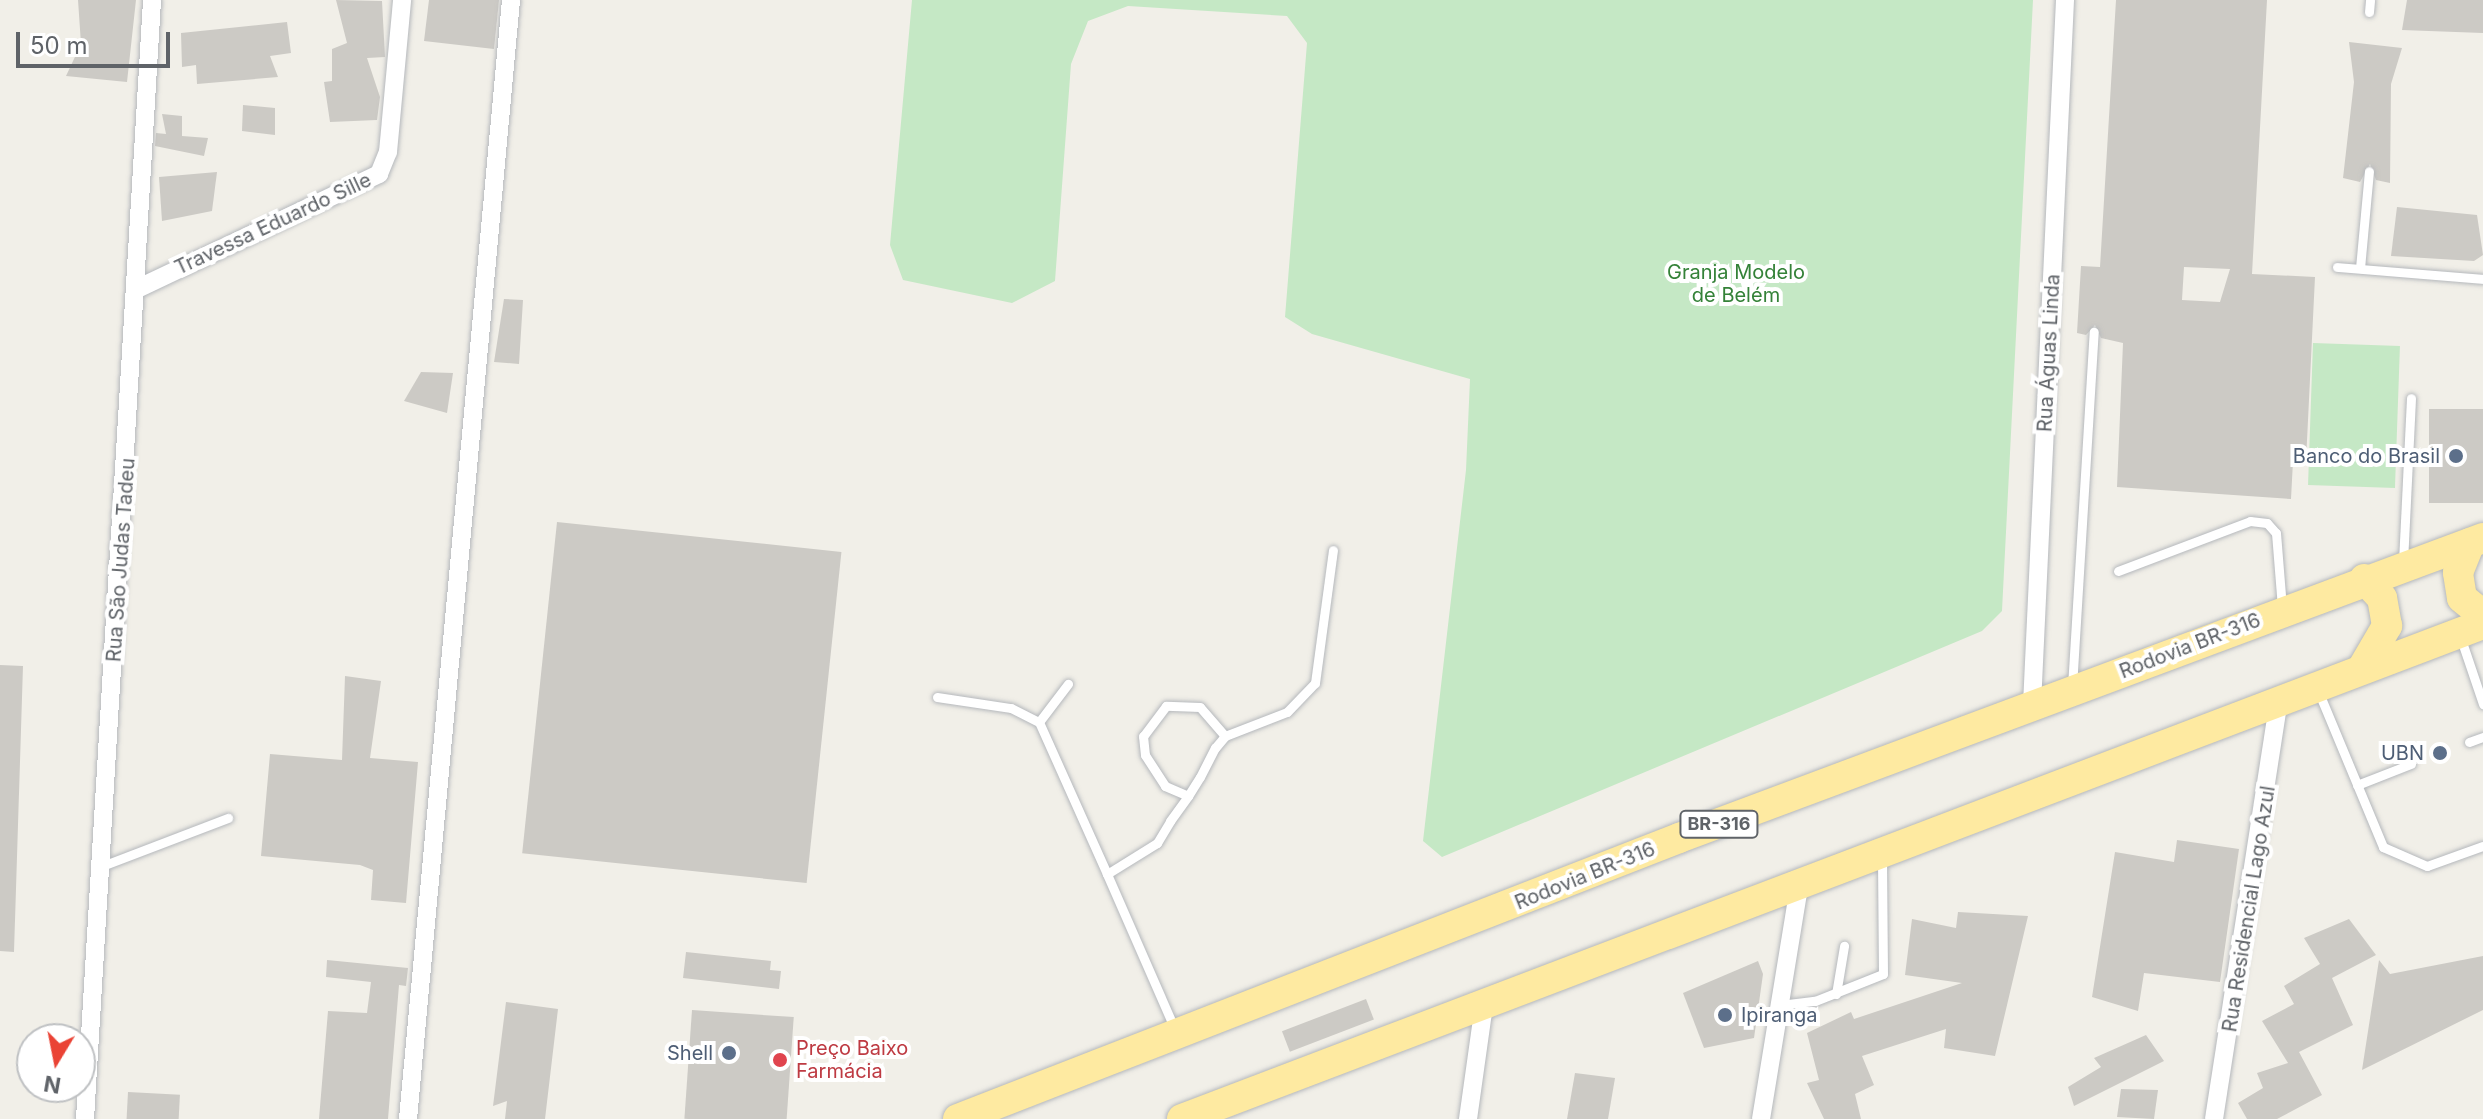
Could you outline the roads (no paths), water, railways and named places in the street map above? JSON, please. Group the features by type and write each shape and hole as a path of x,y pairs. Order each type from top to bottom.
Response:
{"highway":[{"name":"Rodovia BR-316","path":"958,1119 2032,705 2364,579 2477,540"},
{"path":"1182,1119 1247,1092 1799,888 2475,624 2462,598 2458,573 2477,540"},
{"path":"2363,667 2387,626 2382,598 2364,579"}],"street":[{"name":"Rua São Judas Tadeu","path":"85,1119 139,288 152,0"},
{"name":"Travessa Eduardo Sille","path":"139,288 379,174 388,152 402,0"},
{"path":"408,1119 511,0"},
{"name":"Rua Águas Linda","path":"2032,705 2065,0"},
{"name":"Rua Residencial Lago Azul","path":"2214,1119 2279,699"},
{"path":"1761,1119 1799,888"},
{"path":"1468,1119 1484,1005"}],"lane":[{"path":"2369,12 2370,0"},
{"path":"2360,268 2369,171"},
{"path":"2337,267 2483,279"},
{"path":"2071,691 2094,332"},
{"path":"2402,566 2411,398"},
{"path":"2118,571 2250,521 2267,523 2276,533 2282,611"},
{"path":"1107,874 1157,843 1225,736 1287,712 1315,683 1333,550"},
{"path":"2475,624 2483,704"},
{"path":"1039,722 1068,684"},
{"path":"2316,686 2383,847 2402,861 2427,866 2483,846"},
{"path":"937,697 1011,708 1039,722 1177,1035"},
{"path":"1188,796 1152,773 1143,736 1151,718 1166,706 1200,707 1225,736"},
{"path":"2469,742 2483,737"},
{"path":"2357,785 2411,764"},
{"path":"102,866 228,818"},
{"path":"1780,1005 1836,994 1883,974 1882,855"},
{"path":"1836,994 1844,946"}],"place":[{"name":"Banco do Brasil","path":"2456,456"},
{"name":"UBN","path":"2440,753"},
{"name":"Ipiranga","path":"1725,1015"},
{"name":"Shell","path":"729,1053"},
{"name":"Preço Baixo Farmácia","path":"780,1060"}],"park label":[{"name":"Granja Modelo de Belém","path":"1736,284"}]}
